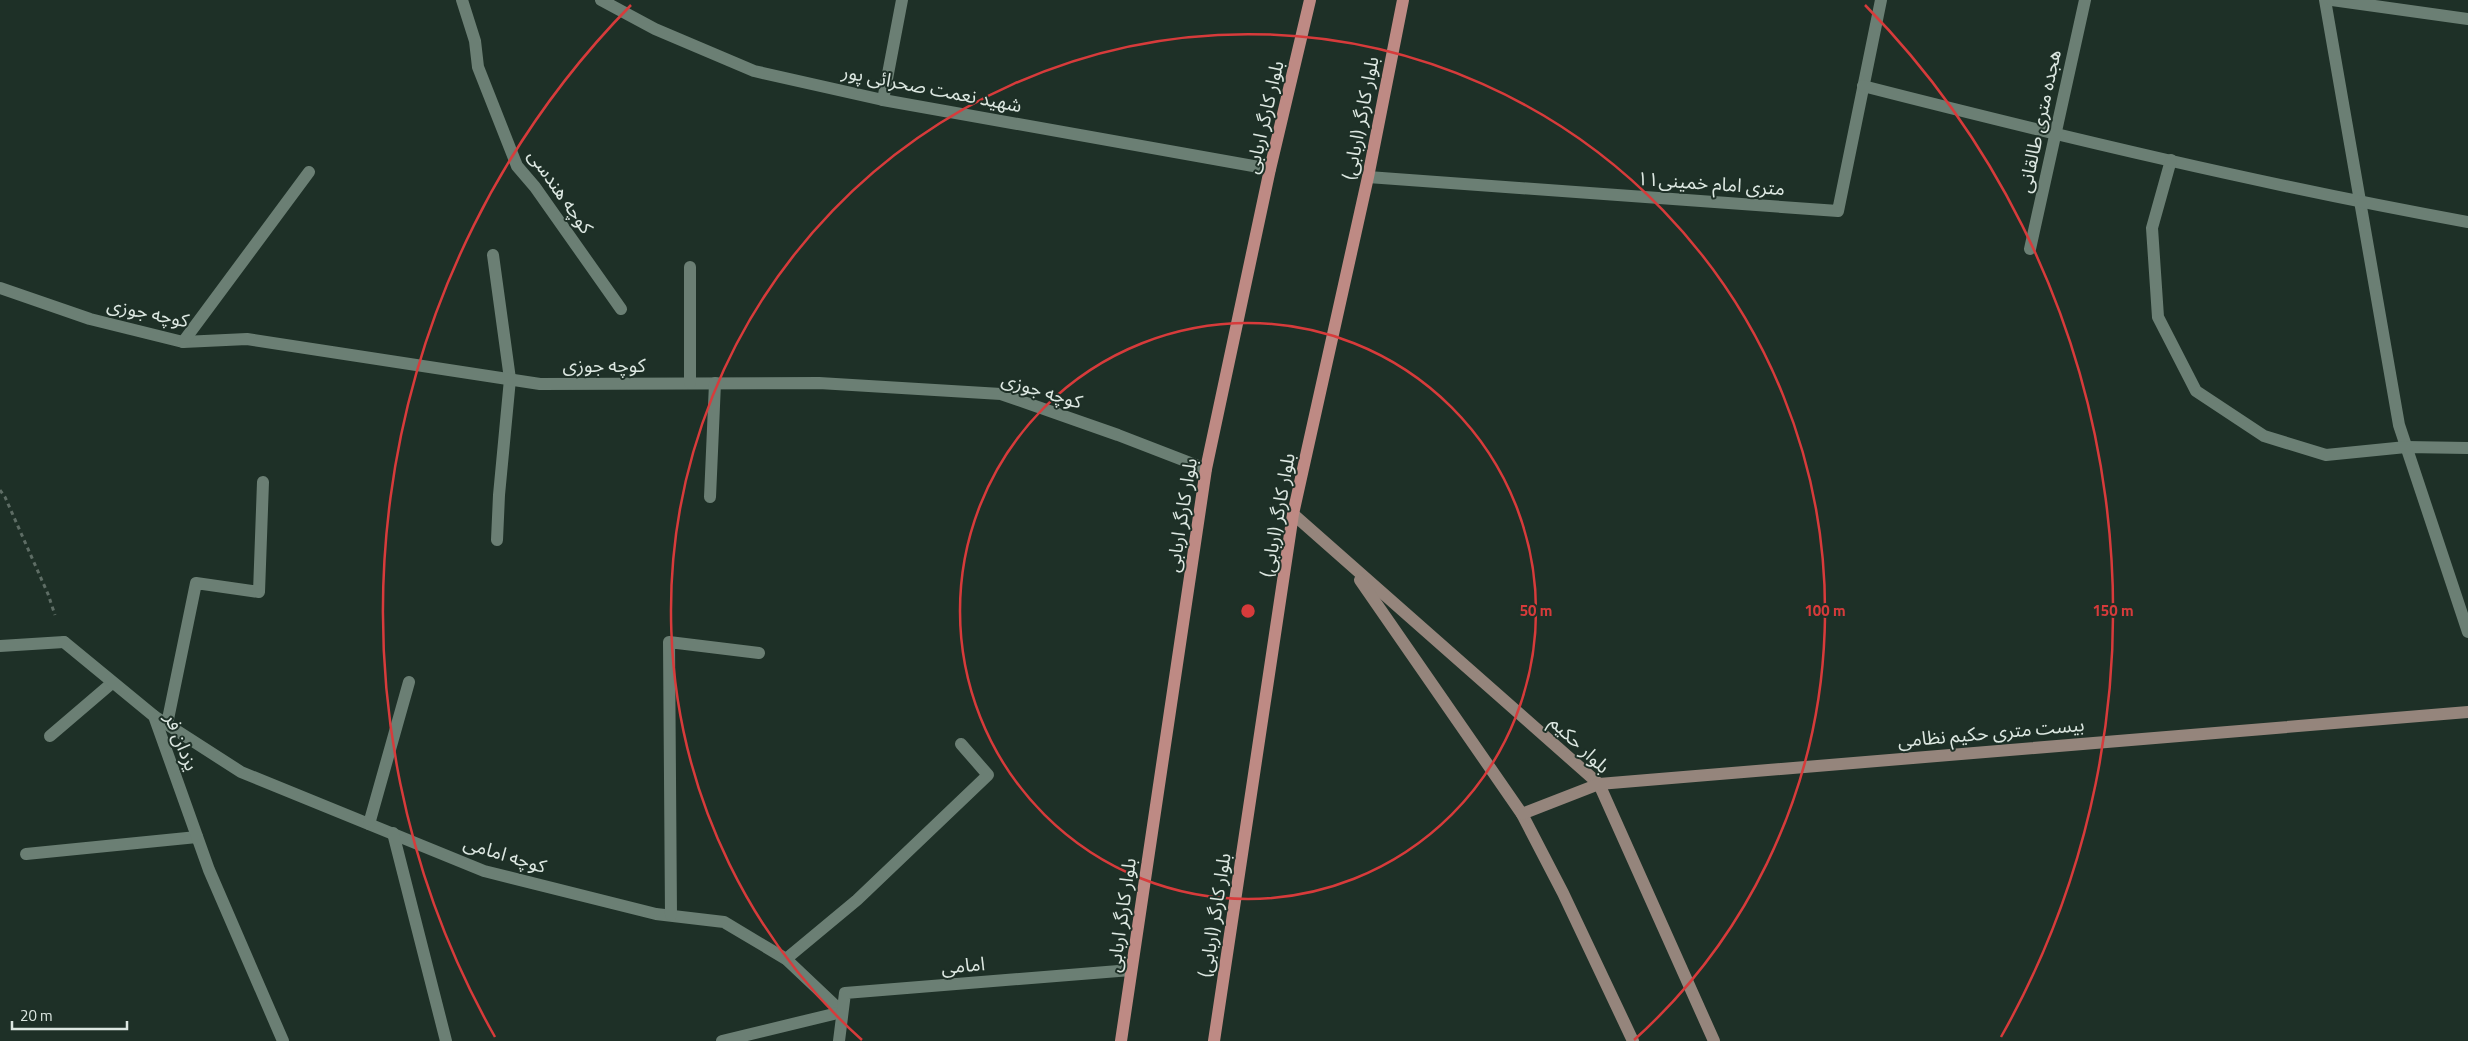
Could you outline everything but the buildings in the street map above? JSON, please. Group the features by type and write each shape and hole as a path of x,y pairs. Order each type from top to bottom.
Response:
{"main road":[{"name":"بلوار کارگر اربابی","path":"1121,1041 1206,469 1270,169 1310,0"},
{"name":"بلوار کارگر (اربابی)","path":"1214,1041 1293,514 1368,177 1403,0"}],"street":[{"name":"کوچه هندسی","path":"462,0 475,41 478,67 516,166 536,187 621,309"},
{"name":"شهید نعمت صحرائی پور","path":"601,0 656,29 754,71 883,100 1270,169"},
{"path":"883,100 902,0"},
{"name":"۱۱متری امام خمینی","path":"1368,177 1838,211 1881,0"},
{"name":"هجده متری طالقانی","path":"2030,249 2085,0"},
{"path":"2325,0 2399,425 2468,632"},
{"path":"2332,0 2468,19"},
{"path":"1863,86 2055,135 2360,202 2468,222"},
{"path":"2171,160 2152,228 2158,317 2196,391 2264,436 2326,455 2406,447 2468,448"},
{"path":"183,342 309,172"},
{"path":"493,254 510,379 499,495 497,540"},
{"path":"690,267 690,383"},
{"name":"کوچه جوزی","path":"0,288 90,319 183,342 247,339 540,384 819,383 1000,394 1118,435 1206,469"},
{"path":"710,498 715,383"},
{"path":"167,724 196,583 258,592 264,482"},
{"name":"بلوار حکیم","path":"1293,514 1599,784 1714,1041"},
{"name":"بلوار حکیم","path":"1349,563 1522,814 1563,893 1634,1041"},
{"path":"0,646 64,642"},
{"name":"یزدان فر","path":"64,642 154,716 209,870 283,1041"},
{"path":"671,915 669,642 759,653"},
{"path":"369,824 410,682"},
{"path":"50,736 112,683"},
{"name":"بیست متری حکیم نظامی","path":"1522,814 1599,784 2468,712"},
{"name":"کوچه امامی","path":"154,716 241,772 484,871 671,915 724,922 786,960 842,1012"},
{"path":"786,960 857,900 988,775 961,744"},
{"path":"393,833 446,1041"},
{"path":"26,854 197,837"},
{"name":"امامی","path":"839,1041 845,993 1131,970"},
{"path":"722,1041 842,1012"}],"path":[{"path":"0,490 5,496 48,594 64,642"}]}
